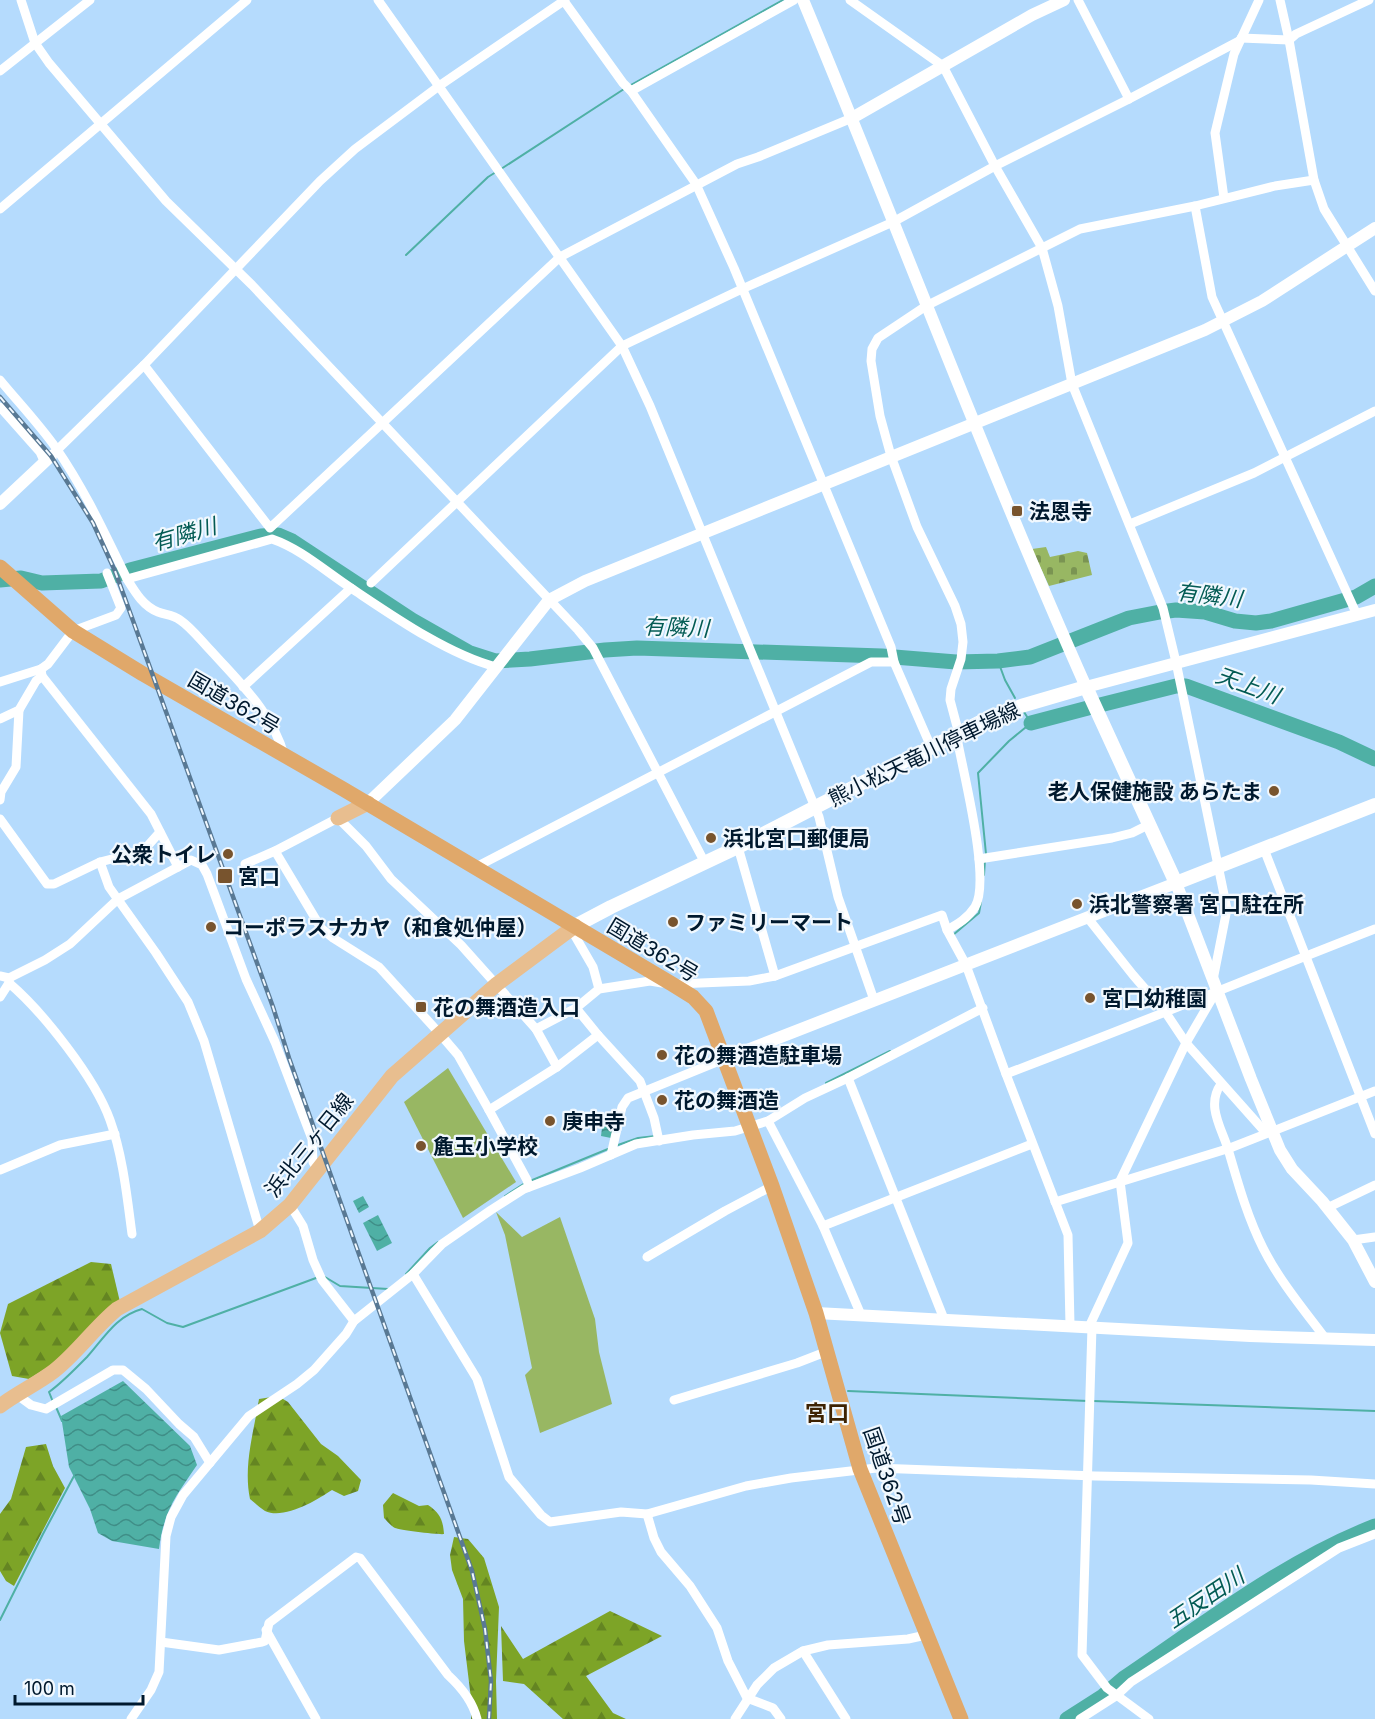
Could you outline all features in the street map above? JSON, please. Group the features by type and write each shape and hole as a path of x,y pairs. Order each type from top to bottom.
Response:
{"highway":[{"name":"国道362号","path":"8,575 73,631 165,687 476,867 573,928 672,984 693,997 706,1011 772,1186 816,1313 860,1469 961,1719"}],"main road":[{"name":"熊小松天竜川停車場線","path":"573,928 738,847 988,718 1086,687"},
{"path":"1086,687 1176,883 1375,805"},
{"path":"338,818 368,803"},
{"name":"浜北三ヶ日線","path":"0,1406 53,1372 69,1358 99,1324 117,1309 260,1231 290,1205 392,1077 498,984 573,928"}],"street":[{"path":"21,0 35,43 49,63 166,201 235,269 382,423 594,651 705,863"},
{"path":"0,71 90,0"},
{"path":"0,209 247,0"},
{"path":"378,0 622,346 650,406 819,817 838,897 874,1000"},
{"path":"0,504 144,365 320,181 355,149 439,86 565,0 696,184 891,647 894,662 932,747"},
{"path":"631,91 794,0"},
{"path":"803,0 974,423 1086,687 1355,610 1375,610"},
{"path":"850,0 943,66 995,166 1042,248 1058,306 1072,384 1164,611 1220,866 1227,909 1215,985 1120,1181 1128,1243 1090,1327 1090,1406 1082,1655 1115,1696 1149,1719"},
{"path":"126,579 271,533 382,423 560,257 737,164 852,118 1032,15 1064,0"},
{"path":"1078,0 1129,99"},
{"path":"1224,198 1215,133 1234,54 1259,0"},
{"path":"1280,0 1314,180 1324,209 1375,291"},
{"path":"371,583 622,346 742,289 893,222 995,166 1129,99 1240,39 1289,40 1296,34 1369,0"},
{"path":"947,930 962,923 976,906 980,886 979,860 958,734 950,700 951,690 961,662 963,642 961,624 955,606 917,527 891,456 880,416 871,361 872,349 878,338 926,306 1080,229 1195,206 1275,186 1314,180"},
{"path":"1195,206 1212,297 1355,610"},
{"path":"368,803 455,720 484,687 549,600 585,581 1166,347 1222,322 1280,290 1375,228"},
{"path":"144,365 271,533 351,588 423,633 472,661 499,664"},
{"path":"0,380 51,456 96,513 126,579 139,598 149,607 181,621 243,687 263,711 281,744 284,755"},
{"path":"0,408 40,453 51,456"},
{"path":"1130,524 1254,473 1375,411"},
{"path":"0,800 1,792 16,767 19,710 36,681 73,631 116,615 120,611 121,608 109,578"},
{"path":"243,687 351,588"},
{"path":"476,867 871,662 894,662"},
{"path":"0,682 42,672"},
{"path":"42,672 151,814 178,867"},
{"path":"0,719 19,710"},
{"path":"245,864 338,818 366,846 391,879 461,945 498,984 536,1029 557,1067"},
{"path":"0,819 47,884 54,884 100,862 142,851 160,832"},
{"path":"979,860 1112,838 1132,833 1148,825"},
{"path":"738,847 775,976"},
{"path":"1264,849 1375,1134"},
{"path":"275,851 321,928 379,967 458,1055 528,1184"},
{"path":"0,997 6,979 45,960 70,944 118,899 191,860 198,862 207,874 246,979 308,1128 312,1139 313,1162 318,1170"},
{"path":"100,862 109,887 156,953 196,1017 260,1231"},
{"path":"611,1155 621,1107 628,1098 1176,883 1269,1132 1292,1168 1353,1240 1375,1282"},
{"path":"536,1029 576,1008 599,989 650,981 672,984 749,981 775,976 942,915 983,1008 1068,1236 1070,1325"},
{"path":"1088,917 1133,975 1166,1012 1186,1043 1221,1084 1269,1132"},
{"path":"573,928 593,967 599,989"},
{"path":"1006,1074 1166,1012 1215,985 1306,956 1375,929"},
{"path":"6,979 26,998 81,1067 102,1101 115,1134 132,1234"},
{"path":"576,1008 640,1081 654,1118 659,1141"},
{"path":"131,1719 151,1690 159,1672 166,1536 171,1517 183,1496 249,1416 314,1370 346,1334 354,1321 413,1274 442,1244 528,1184 636,1144 750,1127 768,1121 805,1098 983,1008"},
{"path":"489,1110 557,1067 598,1035"},
{"path":"848,1078 897,1196 944,1319"},
{"path":"1221,1084 1215,1091 1215,1114 1228,1149 1239,1191 1264,1250 1325,1338"},
{"path":"1055,1202 1228,1149 1375,1091"},
{"path":"768,1121 823,1226 861,1314"},
{"path":"0,1170 60,1145 115,1134"},
{"path":"823,1226 1032,1144"},
{"path":"1327,1208 1375,1185"},
{"path":"647,1257 772,1186"},
{"path":"290,1205 303,1226 321,1276 354,1321"},
{"path":"1353,1240 1375,1236"},
{"path":"413,1274 477,1379 509,1477 550,1522 621,1512 647,1514 746,1486 860,1469 1311,1480 1375,1484"},
{"path":"816,1313 1375,1340"},
{"path":"674,1400 828,1352"},
{"path":"16,1394 40,1409 50,1407 113,1370 123,1370 146,1389 179,1425 194,1437 210,1463"},
{"path":"647,1514 661,1552 690,1586 717,1628 728,1661 747,1698 773,1708 781,1719"},
{"path":"1080,1719 1115,1696 1131,1682 1340,1548 1375,1534"},
{"path":"161,1642 219,1650 265,1641 269,1623 356,1557 360,1558 448,1675 459,1685 476,1712 477,1719"},
{"path":"267,1630 316,1719"},
{"path":"735,1719 757,1685 774,1668 802,1651 828,1645 908,1639 926,1635"},
{"path":"802,1651 846,1719"}],"green space":[{"path":"1046,547 1050,557 1078,551 1087,553 1092,575 1049,586 1032,549"},
{"path":"448,1068 516,1182 463,1218 404,1102"},
{"path":"496,1212 522,1237 560,1217 595,1319 599,1352 612,1404 540,1433 525,1375 532,1368 505,1235"},
{"path":"91,1262 111,1264 120,1302 77,1349 29,1379 12,1376 0,1333 8,1304"},
{"path":"278,1396 288,1402 321,1444 338,1456 361,1480 358,1491 344,1496 332,1490 300,1508 281,1513 265,1511 250,1499 248,1461 259,1399"},
{"path":"46,1444 53,1466 65,1488 14,1586 6,1581 0,1571 0,1514 11,1499 26,1447"},
{"path":"393,1493 419,1506 428,1505 432,1508 440,1517 444,1534 404,1530 392,1526 384,1518 383,1505"},
{"path":"454,1537 468,1539 484,1558 499,1607 497,1719 471,1719 463,1599 452,1570 450,1555"},
{"path":"610,1611 662,1636 586,1676 613,1713 626,1719 563,1719 524,1684 503,1681 501,1626 523,1659"}],"water":[{"path":"612,1116 614,1122 611,1138 601,1136 603,1120"},
{"path":"363,1196 369,1207 359,1213 353,1201"},
{"path":"378,1215 392,1243 377,1251 363,1223"},
{"path":"123,1381 190,1446 197,1465 168,1513 159,1549 112,1541 98,1533 90,1509 69,1467 61,1416"}],"waterway":[{"path":"629,86 783,0"},
{"path":"501,169 624,89"},
{"path":"406,255 496,172"},
{"name":"有隣川","path":"0,580 21,578 42,583 101,581 130,570 261,536 278,535 292,541 412,620 470,653 495,661 637,648 882,656 956,662 998,661 1030,657 1129,618 1176,610 1205,612 1235,621 1256,623 1271,621 1356,597 1375,586"},
{"path":"998,661 1015,698"},
{"name":"天上川","path":"1100,705 1176,686 1186,686 1339,742 1375,759"},
{"name":"天上川","path":"1031,723 1088,708"},
{"path":"986,854 978,773 1009,741 1031,723 1024,712"},
{"path":"984,875 985,860"},
{"path":"953,935 979,913 981,902"},
{"path":"826,1083 890,1051"},
{"path":"618,1145 638,1138 656,1136"},
{"path":"530,1181 608,1149"},
{"path":"505,1196 525,1183"},
{"path":"406,1274 438,1242"},
{"path":"325,1277 340,1286 388,1289"},
{"path":"53,1402 49,1392 87,1357 118,1322 133,1312 142,1309 167,1323 183,1327 316,1278"},
{"path":"848,1391 1088,1401"},
{"path":"1093,1401 1375,1411"},
{"path":"56,1407 62,1421"},
{"path":"0,1620 74,1476"},
{"name":"五反田川","path":"1067,1719 1103,1696 1124,1678 1215,1615 1277,1575 1342,1540 1375,1526"}],"railway":[{"path":"0,397 51,456 93,523 115,571 273,1007 289,1058 472,1571 485,1629 491,1681 489,1719"}],"place":[{"name":"法恩寺","path":"1017,511"},
{"name":"老人保健施設 あらたま","path":"1274,791"},
{"name":"浜北宮口郵便局","path":"711,838"},
{"name":"公衆トイレ","path":"228,854"},
{"name":"宮口","path":"225,876"},
{"name":"浜北警察署 宮口駐在所","path":"1077,904"},
{"name":"ファミリーマート","path":"673,922"},
{"name":"コーポラスナカヤ（和食処仲屋）","path":"211,927"},
{"name":"宮口幼稚園","path":"1090,998"},
{"name":"花の舞酒造入口","path":"421,1007"},
{"name":"花の舞酒造駐車場","path":"662,1055"},
{"name":"花の舞酒造","path":"662,1100"},
{"name":"庚申寺","path":"550,1121"},
{"name":"麁玉小学校","path":"421,1146"}],"district":[{"name":"宮口","path":"827,1413"}]}
